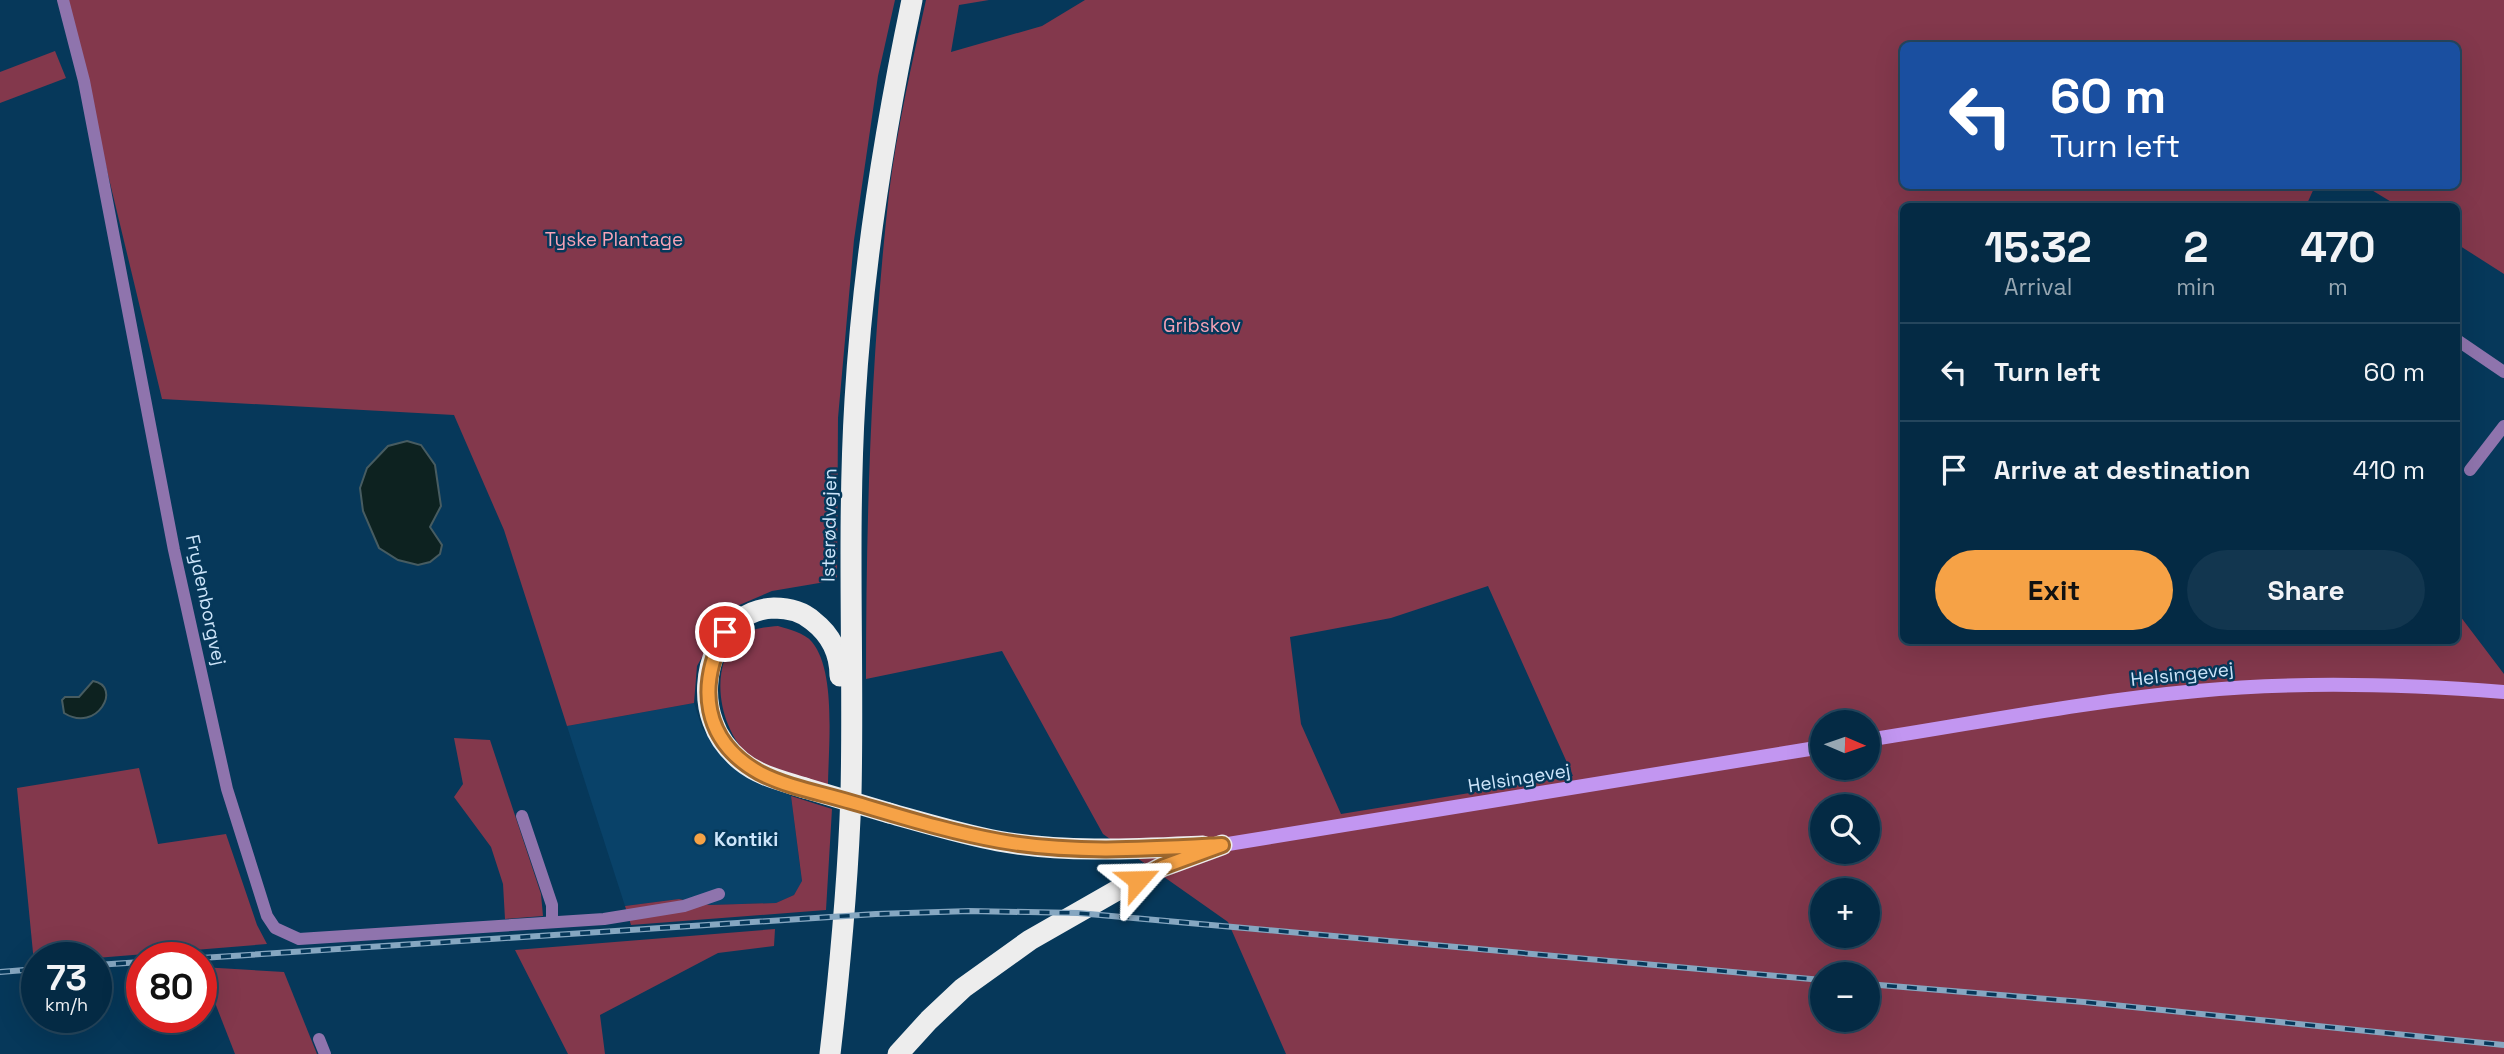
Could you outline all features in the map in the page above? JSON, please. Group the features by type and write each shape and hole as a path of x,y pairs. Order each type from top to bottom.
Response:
{"highway":[{"name":"Isterødvejen","path":"830,1054 844,924 851,793 852,473 860,332 876,189 887,119 912,0"},
{"path":"819,1054 838,812 840,671 836,649 824,629 807,615 785,608 763,608 742,617 725,632 715,652 708,675 707,699 713,723 725,744 742,762 763,774 805,788 888,813 999,841 1092,849 1222,845"},
{"path":"898,1054 929,1020 963,989 1030,940 1150,873 1222,845"}],"street":[{"name":"Frydenborgvej","path":"63,0 84,81 174,550 224,777 267,916 275,928 299,939 604,919 684,906 719,894"},
{"path":"2460,342 2504,372"},
{"path":"2470,470 2504,426"},
{"name":"Helsingevej","path":"1880,738 2107,702 2204,690 2283,685 2358,685 2444,687 2504,692"},
{"name":"Helsingevej","path":"1222,845 1810,749"},
{"path":"522,816 552,905 552,922"},
{"path":"319,1039 325,1054"}],"shaded area":[{"path":"407,441 421,445 435,465 441,506 430,527 442,545 440,554 430,562 418,565 398,560 379,548 363,511 360,488 367,468 388,446"},
{"path":"93,681 102,685 106,691 102,707 87,718 76,718 64,713 62,700 65,697 79,697"},
{"name":"Kontiki","path":"694,703 702,728 724,759 744,773 791,796 802,882 794,895 776,903 710,905 679,899 625,906 567,726"}],"green space":[{"name":"Tyske Plantage","path":"66,0 895,0 878,76 854,240 838,418 837,580 772,591 737,606 717,630 697,666 694,703 567,726 504,530 454,415 162,399"},
{"name":"Gribskov","path":"926,0 989,0 959,5 951,52 1042,26 1085,0 2504,0 2504,274 2460,246 2460,203 2393,203 2370,189 2460,189 2460,42 1900,42 1900,189 2314,189 2307,203 1900,203 1900,644 2460,644 2460,616 2504,674 2504,1054 1286,1054 1228,922 1103,834 1002,651 866,679 871,436 883,254 896,144","holes":["1488,586 1573,776 1341,814 1301,724 1290,637 1391,618"]},
{"path":"55,51 66,78 0,103 0,72"},
{"path":"778,626 805,636 820,655 828,691 828,788 787,776 758,763 739,744 725,715 720,683 728,652 745,633"},
{"path":"454,738 490,740 541,894 543,916 505,919 503,884 491,847 454,797 463,784"},
{"path":"139,768 158,844 226,834 257,925 267,944 217,948 217,942 126,942 126,956 112,957 112,942 32,942 17,788"},
{"path":"791,796 832,809 826,910 631,925 625,906 679,899 710,905 776,903 794,895 802,881"},
{"path":"775,929 774,946 718,953 600,1015 605,1054 568,1054 515,950"},
{"path":"217,968 284,972 317,1054 235,1054 217,1008"}],"railway":[{"path":"217,957 876,914 970,911 1078,913 1810,979"},
{"path":"112,964 126,963"},
{"path":"0,972 21,970"},
{"path":"1880,985 2084,1002 2504,1045"}],"place":[{"name":"Kontiki","path":"700,839"}],"route":[{"path":"725,632 708,675 707,699 713,723 725,744 742,762 763,774 805,788 888,813 999,841 1092,849 1222,845 1162,867 1138,880"}]}
